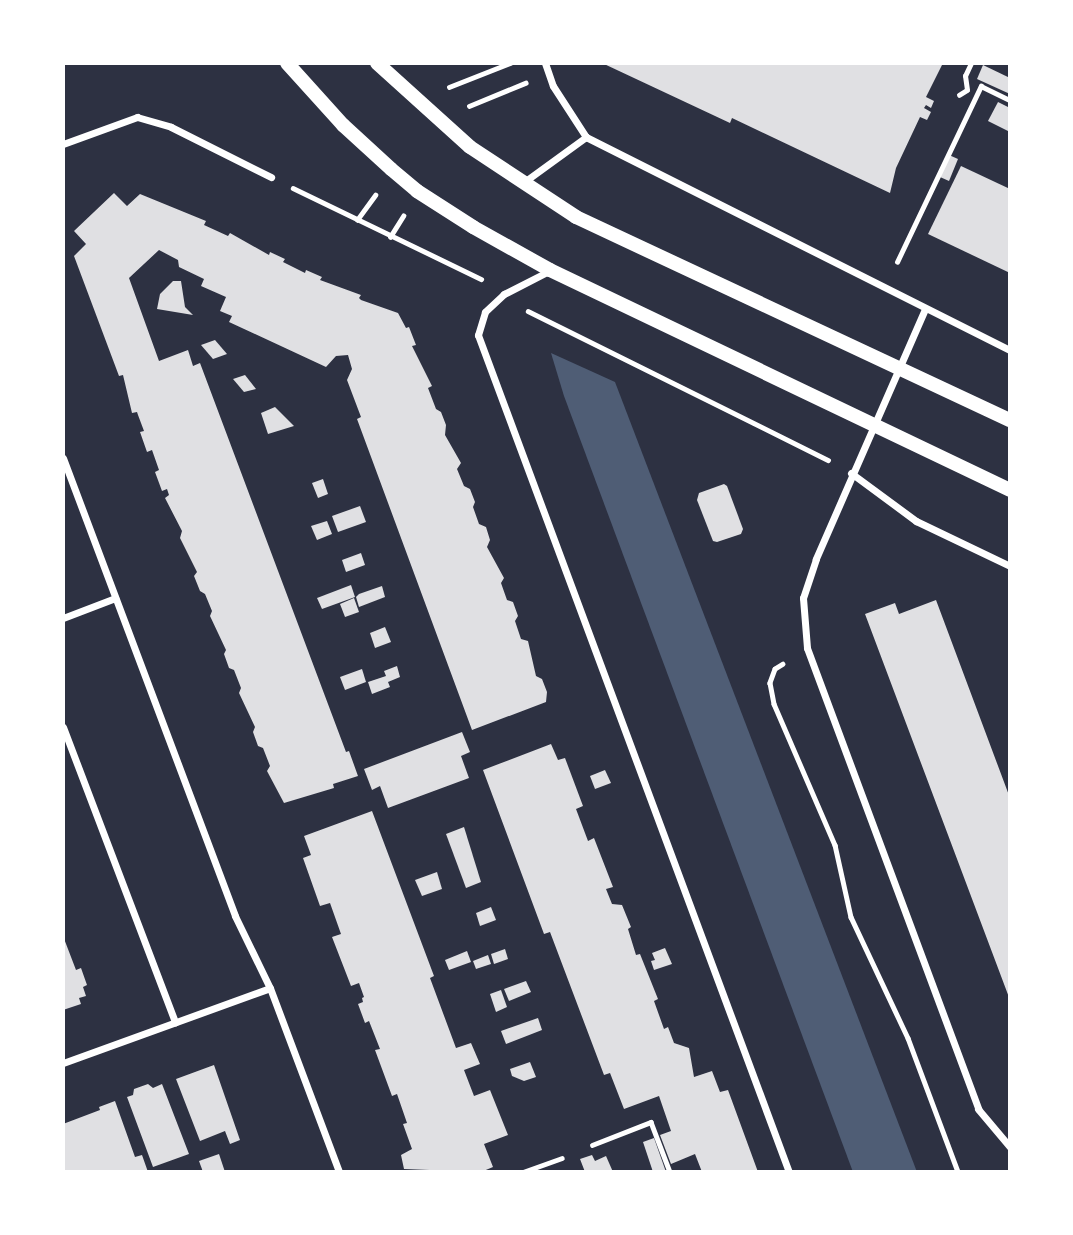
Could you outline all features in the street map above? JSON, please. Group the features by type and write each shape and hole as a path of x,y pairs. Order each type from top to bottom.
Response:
{"main road":[{"path":"287,63 342,124 417,191 550,270 1010,490"},
{"path":"377,63 470,148 521,184 576,217 1010,420"}],"street":[{"path":"545,63 553,86 586,137 1010,350"},
{"path":"63,144 137,117 171,127 271,177"},
{"path":"521,184 586,137"},
{"path":"550,270 504,294 485,312 478,335 789,1172"},
{"path":"925,309 851,473 803,598 807,648 978,1108 1010,1147"},
{"path":"63,458 235,916 270,988 339,1172"},
{"path":"851,473 916,522 1010,566"},
{"path":"63,618 115,598"},
{"path":"63,727 175,1022"},
{"path":"63,1063 270,988"}],"path":[{"path":"959,95 968,90 965,76 971,63"},
{"path":"884,289 981,86 1010,100"},
{"path":"271,177 483,280 526,310 851,473"},
{"path":"807,648 775,669 770,682 774,704 835,845 851,918 908,1038 958,1172"},
{"path":"592,1145 651,1122 670,1172"},
{"path":"523,1172 562,1158"}],"water":[{"path":"551,353 615,382 917,1172 853,1172 564,396"}],"building":[{"path":"602,63 943,63 926,97 934,101 931,108 926,105 924,108 931,112 927,120 920,117 896,168 890,193 732,118 730,123"},
{"path":"983,65 1010,78 1010,94 977,79"},
{"path":"998,102 1010,108 1010,132 988,121"},
{"path":"949,155 958,159 949,181 940,177"},
{"path":"961,166 1010,189 1010,273 928,234"},
{"path":"114,193 127,206 140,194 206,221 204,225 228,236 230,233 269,255 270,252 285,259 283,262 305,273 306,270 322,277 320,280 361,295 361,300 398,313 406,328 409,327 416,345 412,346 432,386 428,388 446,425 445,435 461,463 457,469 464,486 470,489 479,524 486,527 490,540 487,547 504,578 501,583 507,600 513,602 521,639 528,641 536,676 542,679 547,692 546,702 472,730 357,419 361,417 347,380 352,369 348,355 336,356 326,367 229,322 232,316 220,311 226,297 201,286 204,279 179,267 178,260 159,250 129,278 159,361 188,350 193,366 200,363 346,752 349,751 358,776 333,784 334,788 284,803 267,771 270,766 263,748 258,746 253,732 255,727 239,693 241,688 234,670 229,668 224,654 226,650 210,616 212,611 205,594 200,591 194,576 197,572 180,538 182,531 165,498 169,495 167,489 162,491 155,472 159,470 152,450 147,452 140,432 144,431 137,412 132,413 123,375 119,376 74,256 86,244 74,231"},
{"path":"173,281 181,281 185,307 193,315 157,309 160,294"},
{"path":"215,340 227,354 213,359 201,345"},
{"path":"245,375 256,389 244,392 233,379"},
{"path":"275,407 294,426 268,434 261,413"},
{"path":"323,479 328,494 318,498 312,483"},
{"path":"724,484 743,529 741,534 717,542 713,541 697,500 699,493"},
{"path":"360,506 366,522 338,532 332,516"},
{"path":"327,521 332,534 317,540 311,526"},
{"path":"361,553 365,565 346,572 342,560"},
{"path":"351,585 355,597 322,609 317,598"},
{"path":"382,586 385,597 359,607 356,597 359,594"},
{"path":"354,598 359,612 345,617 340,604"},
{"path":"936,600 1010,798 1010,1000 865,614 895,603 899,614"},
{"path":"385,627 391,642 375,648 370,633"},
{"path":"397,666 400,677 388,682 390,687 372,694 368,682 386,676 384,671"},
{"path":"362,669 366,682 345,690 340,677"},
{"path":"462,732 470,752 461,756 469,778 388,808 380,786 372,790 364,769"},
{"path":"551,744 558,760 565,758 583,806 576,809 588,841 594,838 613,887 606,889 612,904 622,905 631,927 628,929 636,955 640,954 658,999 654,1001 664,1029 668,1027 674,1043 689,1048 694,1077 712,1071 720,1092 728,1090 758,1172 702,1172 695,1154 671,1164 660,1135 671,1131 659,1096 624,1109 610,1073 604,1075 550,932 544,934 483,770"},
{"path":"605,770 611,783 595,789 590,776"},
{"path":"372,811 434,976 430,978 456,1048 471,1043 480,1064 464,1070 474,1096 490,1090 508,1135 484,1144 493,1167 481,1172 404,1169 401,1155 412,1149 403,1124 407,1123 397,1094 392,1096 375,1050 380,1049 369,1021 365,1023 358,1004 363,1002 364,997 359,983 351,986 332,937 341,934 330,903 320,906 303,858 311,855 304,836"},
{"path":"464,827 481,882 466,888 446,834"},
{"path":"437,872 442,889 422,896 415,880"},
{"path":"491,907 496,920 480,926 476,913"},
{"path":"63,936 76,970 81,968 87,985 83,987 86,996 79,998 81,1004 63,1010"},
{"path":"665,948 672,964 654,970 651,961 655,960 652,953"},
{"path":"505,949 508,959 494,964 491,954"},
{"path":"467,951 471,962 449,970 445,960"},
{"path":"488,955 491,964 476,969 473,961"},
{"path":"526,981 531,992 509,1001 504,989"},
{"path":"501,990 507,1007 496,1012 490,994"},
{"path":"538,1018 542,1030 506,1044 501,1031"},
{"path":"530,1062 536,1077 524,1081 512,1076 510,1069"},
{"path":"214,1065 240,1140 230,1144 225,1131 200,1141 176,1079"},
{"path":"148,1084 153,1088 162,1084 189,1154 153,1167 127,1097 133,1095 134,1089"},
{"path":"115,1101 135,1157 142,1155 148,1172 63,1172 63,1124 100,1110 99,1107"},
{"path":"654,1138 666,1172 653,1172 643,1142"},
{"path":"219,1154 225,1172 203,1172 199,1161"},
{"path":"592,1155 595,1161 606,1156 613,1172 585,1172 580,1159"}]}
